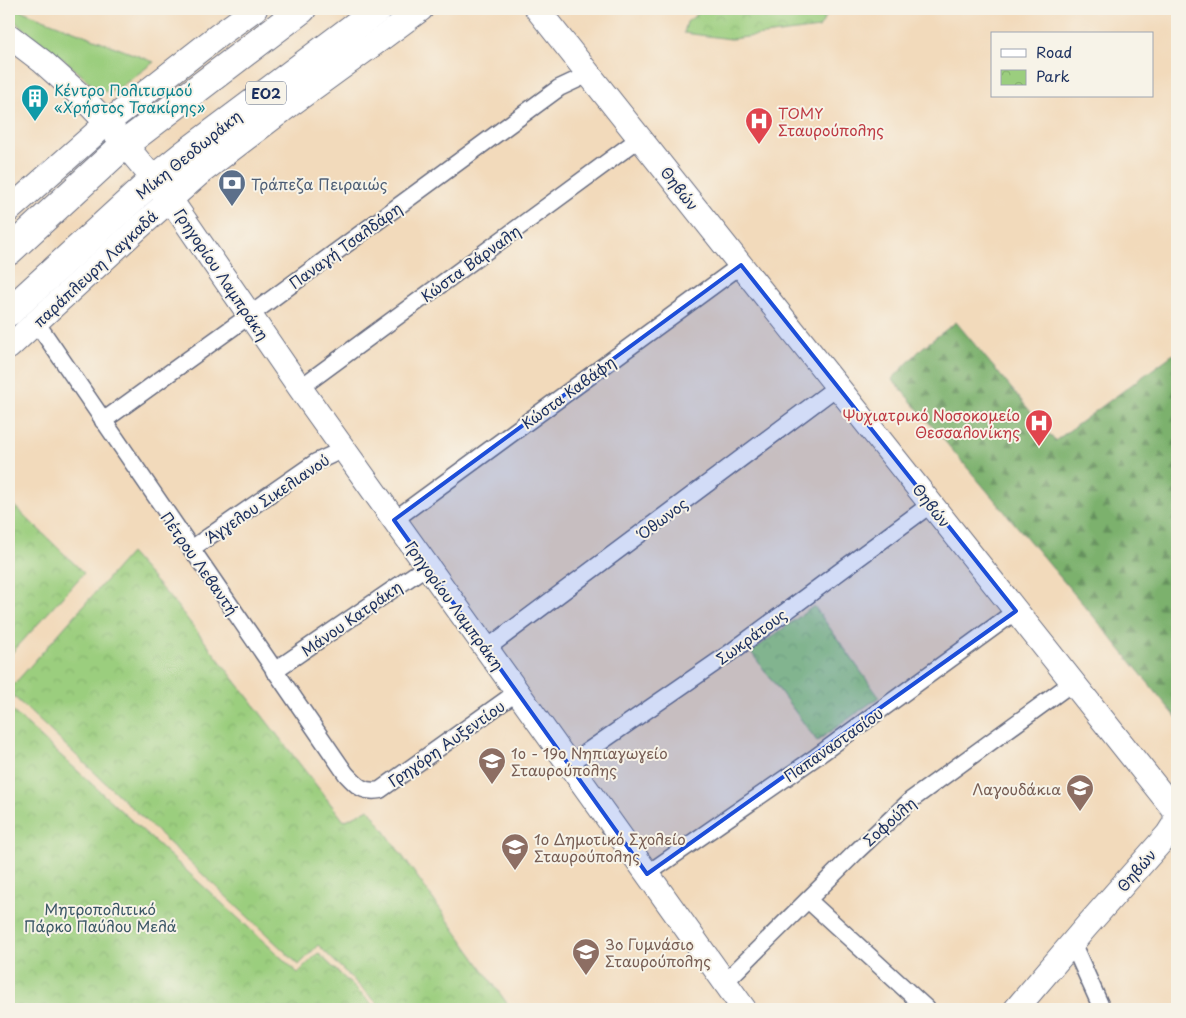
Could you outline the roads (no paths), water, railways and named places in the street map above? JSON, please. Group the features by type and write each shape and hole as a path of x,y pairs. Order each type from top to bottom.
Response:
{"highway":[{"path":"9,251 125,144 302,9"},
{"name":"Μίκη Θεοδωράκη","path":"9,312 162,189 192,148 378,9"}],"street":[{"path":"9,210 107,123 255,9"},
{"name":"παράπλευρη Λαγκαδά","path":"9,347 36,322 162,189 199,174 421,9"},
{"name":"Θηβών","path":"537,9 1176,812 1174,826 1168,834 1072,942"},
{"name":"Γρηγορίου Λαμπράκη","path":"9,36 43,62 81,96 107,123 162,189 300,388 744,1009"},
{"name":"Παναγή Τσαλδάρη","path":"103,421 559,88 589,74"},
{"name":"Κώστα Βάρναλη","path":"300,388 640,138"},
{"name":"Κώστα Καβάφη","path":"394,520 741,264"},
{"name":"Πέτρου Λεβαντή","path":"36,322 346,774 364,790 375,791"},
{"name":"Όθωνος","path":"486,649 838,386"},
{"name":"Άγγελου Σικελιανού","path":"191,549 316,462 344,449"},
{"name":"Σωκράτους","path":"568,764 734,650 931,504"},
{"name":"Μάνου Κατράκη","path":"274,671 427,566"},
{"name":"Παπαναστασίου","path":"647,874 816,756 1016,611"},
{"name":"Σοφούλη","path":"724,982 862,846 912,800 1073,682"},
{"name":"Γρηγόρη Αυξεντίου","path":"375,791 384,787 517,692"},
{"path":"808,900 927,1009"},
{"path":"1016,1009 1072,942 1102,1009"}],"place":[{"name":"Κέντρο Πολιτισμού «Χρήστος Τσακίρης»","path":"35,122"},
{"name":"ΤΟΜΥ Σταυρούπολης","path":"759,145"},
{"name":"Τράπεζα Πειραιώς","path":"232,207"},
{"name":"Ψυχιατρικό Νοσοκομείο Θεσσαλονίκης","path":"1039,447"},
{"name":"1o - 19o Νηπιαγωγείο Σταυρούπολης","path":"492,785"},
{"name":"Λαγουδάκια","path":"1080,812"},
{"name":"1ο Δημοτικό Σχολείο Σταυρούπολης","path":"515,871"},
{"name":"3ο Γυμνάσιο Σταυρούπολης","path":"586,976"}],"park label":[{"name":"Μητροπολιτικό Πάρκο Παύλου Μελά","path":"100,916"}]}
